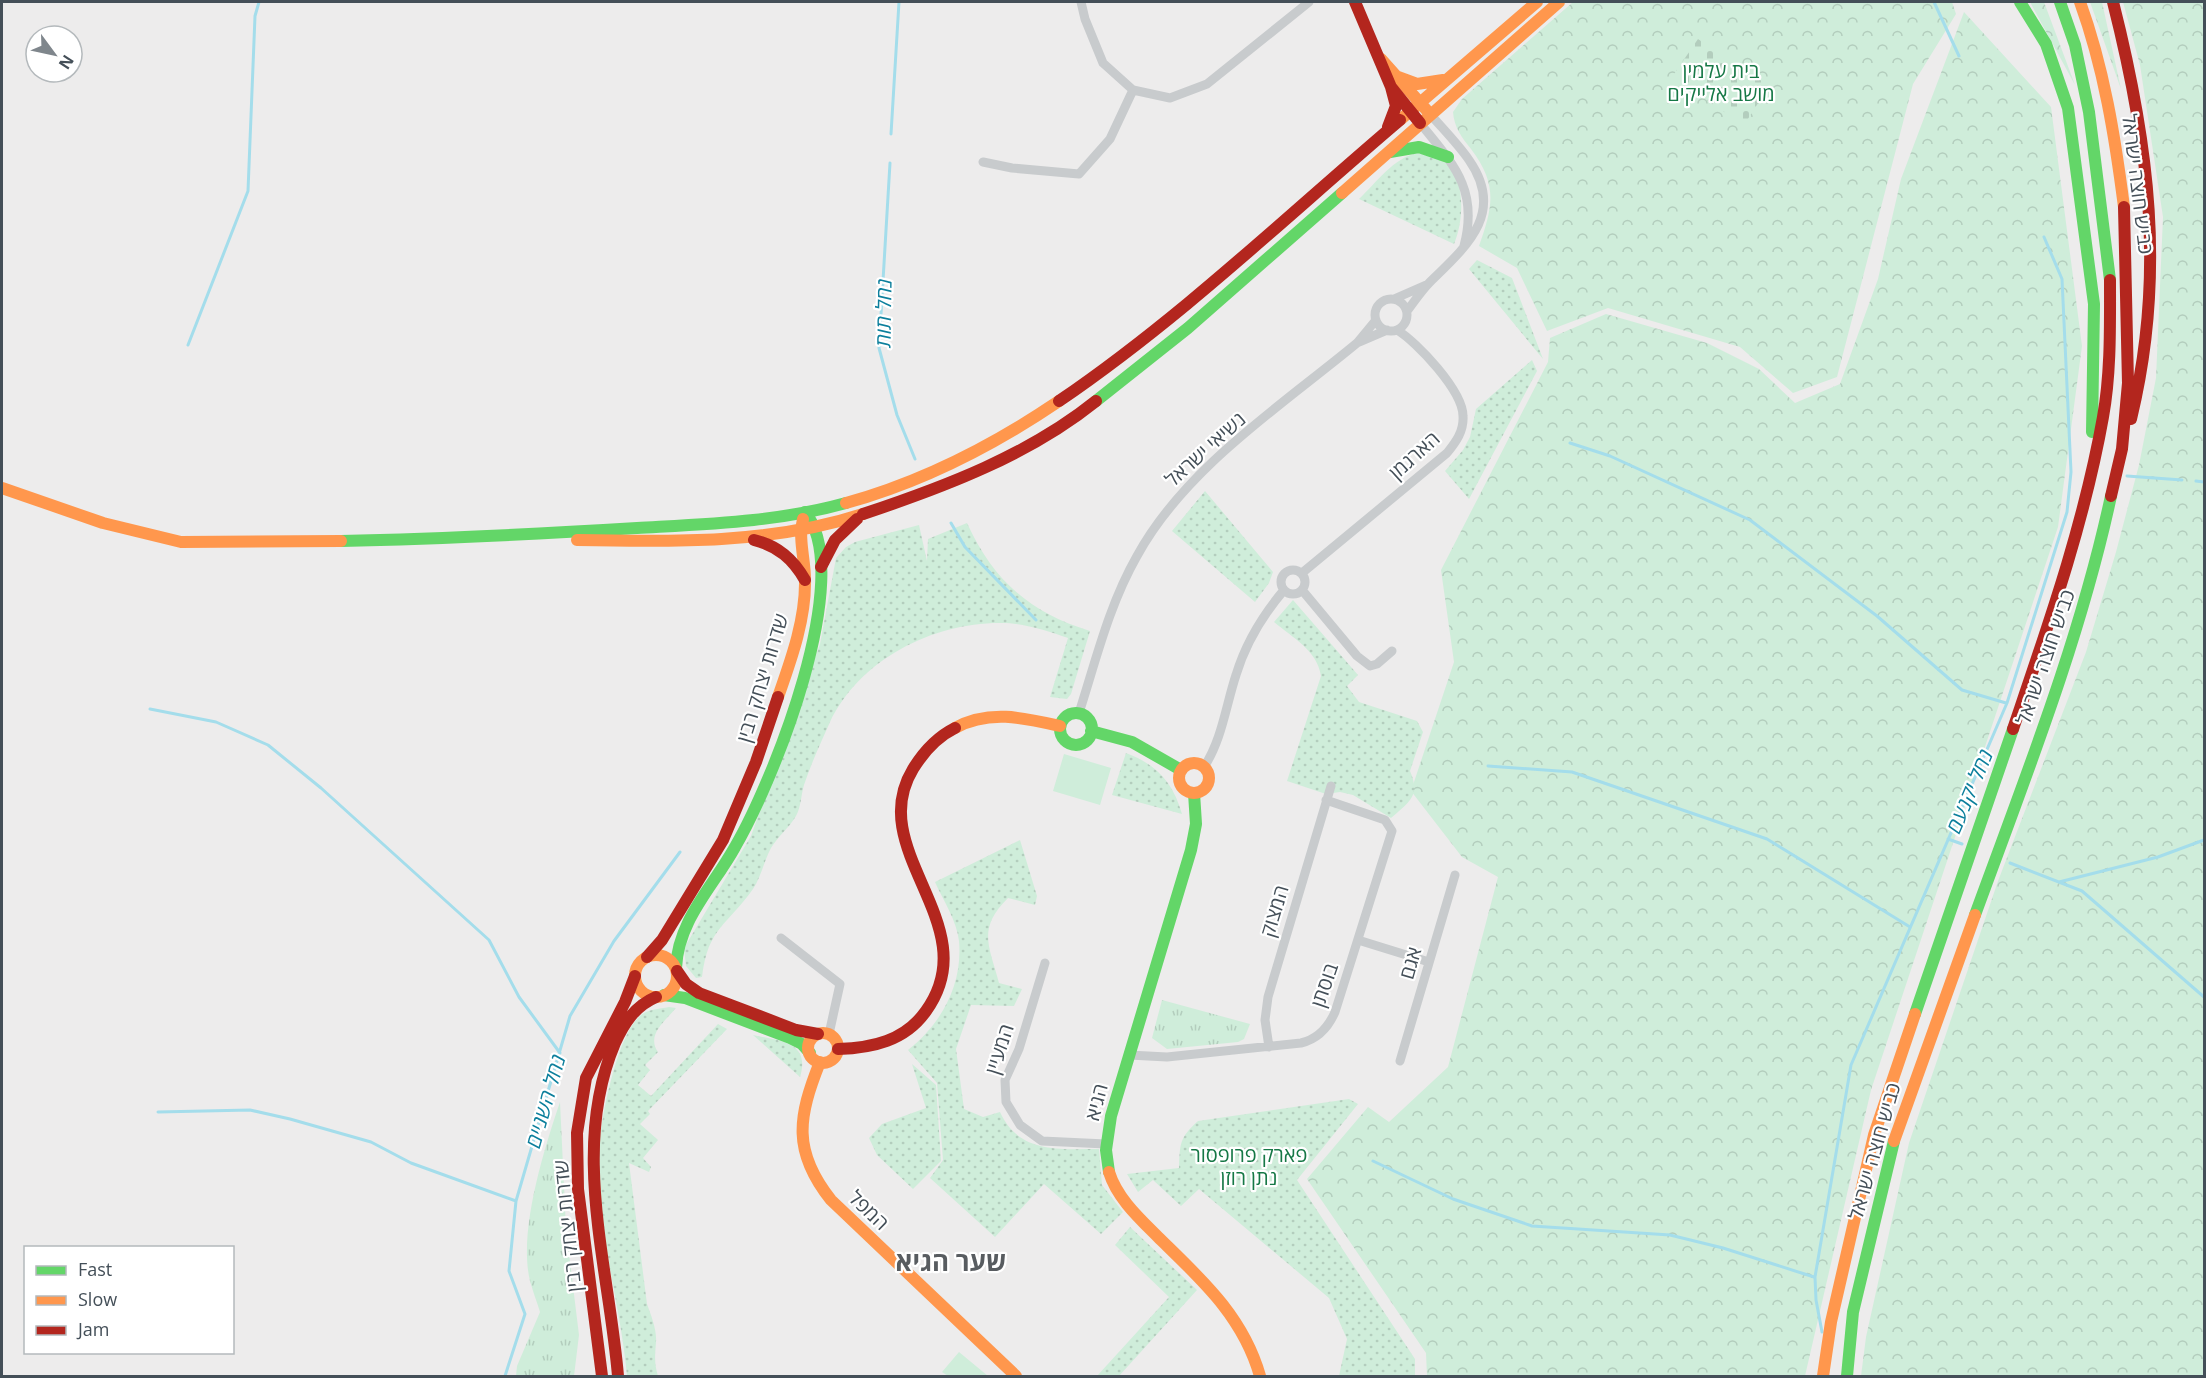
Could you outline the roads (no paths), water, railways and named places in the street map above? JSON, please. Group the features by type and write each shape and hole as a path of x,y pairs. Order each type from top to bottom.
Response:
{"main road":[{"path":"1355,2 1380,58 1409,110 1420,123"},
{"path":"2,488 136,533 183,544 470,538 753,521 859,500 986,447 1078,390 1157,330 1409,110 1537,2"},
{"path":"470,538 681,542 743,538 800,530 863,516 987,466 1044,436 1090,406 1188,328 1559,2"},
{"path":"2020,2 2046,44 2068,108 2094,304 2091,463"},
{"name":"כביש חוצה ישראל","path":"1823,1377 1831,1322 1874,1135 2065,577 2103,416 2107,375 2110,272 2089,112 2075,45 2060,2"},
{"name":"כביש חוצה ישראל","path":"1847,1377 1853,1312 1898,1123 2023,784 2094,575 2122,449 2128,383 2127,224 2115,137 2092,37 2080,2"},
{"path":"2113,2 2140,116 2151,257 2143,383 2122,449"},
{"path":"1395,82 1425,84 1445,79"},
{"path":"1395,82 1430,114"},
{"path":"1387,130 1396,106 1395,82"},
{"path":"1388,152 1419,147 1448,157"},
{"name":"שדרות יצחק רבין","path":"677,970 675,956 682,933 735,848 775,766 810,657 821,601 821,567 816,526 806,512"},
{"name":"שדרות יצחק רבין","path":"647,957 662,940 712,860 745,794 789,666 800,626 805,580 800,530 806,512"},
{"path":"821,567 829,547 837,536 863,516"},
{"path":"743,538 776,547 793,561 805,580"},
{"path":"1079,713 1090,722 1091,731 1086,741 1071,744 1062,737 1060,726 1069,715 1079,713"},
{"path":"838,1049 876,1047 903,1036 928,1008 938,984 943,963 942,934 934,909 907,853 902,825 902,798 909,774 921,754 938,737 958,725 980,717 1005,716 1060,726"},
{"path":"1091,731 1143,747 1181,770"},
{"path":"1192,763 1204,767 1208,781 1203,790 1194,793 1185,790 1180,783 1181,770 1192,763"},
{"name":"הגיא","path":"1194,793 1196,824 1191,850 1111,1116 1106,1144 1107,1168 1121,1196 1231,1313 1251,1343 1260,1377"},
{"path":"661,955 673,962 677,970 686,984 699,993 796,1030 824,1034 836,1040 838,1049 833,1059 820,1062 802,1044 790,1038 687,999 643,992 635,976 640,962 647,957 661,955"},
{"path":"660,996 676,983 677,970"},
{"name":"שדרות יצחק רבין","path":"602,1377 595,1303 578,1177 578,1128 586,1080 593,1058 628,995 635,976"},
{"name":"שדרות יצחק רבין","path":"618,1377 614,1325 598,1215 595,1129 602,1084 615,1041 635,1008 660,996"},
{"path":"810,1053 810,1042 824,1034"},
{"name":"המפל","path":"820,1062 805,1103 800,1131 804,1159 809,1173 831,1200 1016,1377"}],"street":[{"path":"1082,2 1085,19 1103,63 1133,90 1170,98 1207,84 1309,2"},
{"path":"982,162 1012,168 1079,174 1110,139 1133,90"},
{"name":"נשיאי ישראל","path":"1357,342 1392,330 1406,316 1428,284 1463,250 1480,223 1483,211 1482,188 1469,159 1430,114"},
{"path":"1420,123 1448,157 1463,180 1467,195 1468,222 1463,250"},
{"name":"נשיאי ישראל","path":"1079,713 1111,610 1138,554 1163,515 1187,485 1357,342 1376,320 1379,304 1428,284"},
{"path":"1394,299 1402,303 1406,316"},
{"name":"הארגמן","path":"1406,316 1410,338"},
{"path":"1376,320 1392,330"},
{"name":"הארגמן","path":"1302,573 1447,453 1461,433 1464,413 1457,396 1410,338 1392,330"},
{"path":"1296,569 1302,573 1305,580 1302,590 1295,594 1284,590 1281,579 1284,572 1296,569"},
{"path":"1204,767 1217,741 1246,646 1264,613 1284,590"},
{"path":"1302,590 1357,656 1370,666 1377,664 1392,651"},
{"name":"המצוק","path":"1269,1047 1265,1020 1268,997 1330,786"},
{"name":"בוסתן","path":"1129,1055 1167,1057 1306,1042 1326,1028 1335,1012 1390,839 1391,828 1385,820 1326,800"},
{"name":"אגם","path":"1400,1060 1455,875"},
{"path":"781,938 840,984 824,1034"},
{"path":"1358,940 1429,962"},
{"name":"המעיין","path":"1044,963 1019,1049 1005,1080 1006,1102 1020,1125 1042,1141 1106,1144"}],"waterway":[{"path":"188,345 248,191 255,16 259,2"},
{"name":"נחל תות","path":"891,134 899,2"},
{"name":"נחל יקנעם","path":"1934,2 1959,56"},
{"name":"נחל תות","path":"890,163 879,348 897,415 915,459"},
{"name":"נחל יקנעם","path":"1822,1332 1816,1300 1815,1277 1851,1065 2007,703 2067,512 2071,472 2062,279 2044,237"},
{"path":"1570,443 1610,456 1750,520 1877,616 1962,690 2006,703"},
{"path":"2127,476 2182,480"},
{"path":"2196,481 2204,482"},
{"name":"נחל תות","path":"951,523 965,547 1036,620"},
{"path":"150,709 216,722 268,745 321,788 489,940 519,997 560,1053"},
{"path":"1488,766 1572,772 1767,839 1910,927"},
{"path":"1948,839 1962,844"},
{"path":"2059,882 2158,857 2204,840"},
{"name":"נחל השניים","path":"505,1376 525,1314 509,1271 516,1201 570,1016 614,941 680,852"},
{"path":"2010,863 2082,891 2204,997"},
{"path":"158,1112 250,1110 290,1119 371,1142 411,1163 516,1201"},
{"path":"1373,1161 1453,1199 1532,1226 1670,1235 1723,1248 1814,1277"}],"district":[{"name":"שער הגיא","path":"951,1261"}],"park label":[{"name":"בית עלמין מושב אלייקים","path":"1721,82"},
{"name":"פארק פרופסור נתן רוזן","path":"1249,1166"}]}
